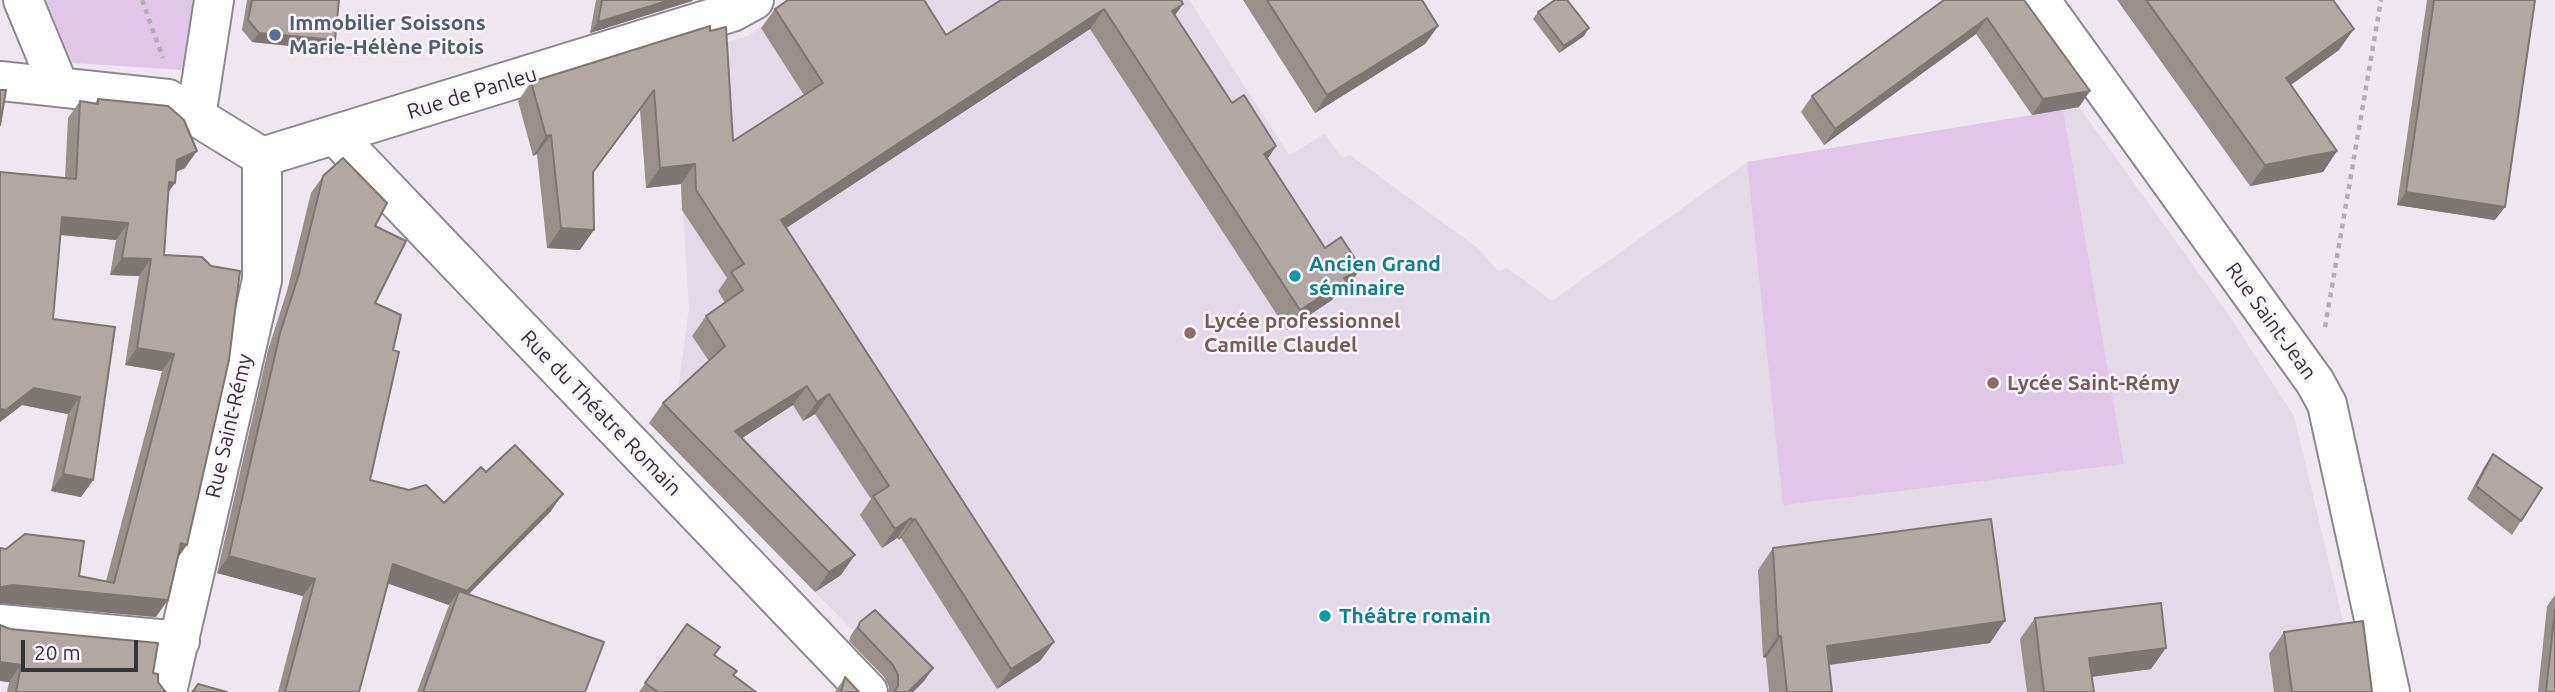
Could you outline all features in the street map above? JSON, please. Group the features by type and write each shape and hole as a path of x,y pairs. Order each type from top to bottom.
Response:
{"street":[{"path":"23,0 59,87"},
{"path":"182,108 214,0"},
{"name":"Rue de Panleu","path":"262,158 732,12 754,0"},
{"name":"Rue Saint-Jean","path":"2040,0 2315,382 2327,404 2389,692"},
{"path":"0,81 59,87 182,108 262,158"},
{"name":"Rue du Théatre Romain","path":"335,135 868,692"},
{"name":"Rue Saint-Rémy","path":"167,692 262,281 262,158"},
{"path":"0,624 180,641"}],"path":[{"path":"142,0 182,108"},
{"path":"2315,382 2381,0"}],"shaded area":[{"path":"46,0 193,0 183,70 72,63"},
{"name":"Lycée professionnel Camille Claudel","path":"804,0 1189,0 1289,155 1325,134 1342,158 1350,155 1479,249 1498,271 1507,268 1552,301 1747,162 2079,107 2226,311 2294,416 2348,642 2354,692 913,692 649,423 677,397 689,308 673,57 748,36"},
{"path":"2063,110 2124,464 1783,505 1747,162"}],"building":[{"path":"252,0 339,0 335,40 259,33 248,20"},
{"path":"602,0 670,0 598,22"},
{"path":"788,0 924,0 946,35 1001,0 1181,0 1183,4 1172,11 1232,103 1244,95 1276,146 1264,154 1325,248 1341,237 1361,268 1344,278 1346,281 1300,310 1104,9 781,220 1054,642 1011,669 915,519 911,518 895,529 873,496 889,486 829,394 817,402 807,386 735,431 855,555 829,572 663,403 725,346 706,316 743,290 731,272 744,264 696,190 695,164 660,168 654,90 593,172 594,230 561,228 551,135 546,136 531,82 710,26 710,31 726,27 733,141 823,83 775,9"},
{"path":"1267,0 1422,0 1438,26 1327,95"},
{"path":"1555,0 1567,0 1589,28 1564,46 1538,12"},
{"path":"1944,0 2024,0 2090,91 2043,99 1987,18 1835,129 1812,96"},
{"path":"2146,0 2333,0 2354,29 2286,78 2337,151 2265,165"},
{"path":"2434,0 2535,0 2505,207 2406,192"},
{"path":"0,90 6,90 0,125"},
{"path":"98,99 168,106 184,120 197,151 177,160 175,183 169,182 164,255 202,257 211,266 240,271 229,360 187,545 181,543 168,600 13,585 0,589 0,548 6,549 25,534 84,541 79,576 114,583 174,354 137,348 151,259 122,258 128,223 62,217 53,319 115,327 93,480 63,474 80,397 34,388 6,410 0,409 0,172 76,179 80,101 98,104"},
{"path":"343,158 387,203 375,226 406,241 375,303 401,315 393,350 399,352 370,480 409,490 426,485 444,503 481,467 486,472 515,445 563,494 467,591 393,564 359,692 285,692 315,579 229,556 280,333 299,274 323,176"},
{"path":"2493,454 2542,488 2521,521 2476,486"},
{"path":"1991,519 2005,621 1827,646 1832,692 1787,692 1781,636 1778,636 1773,548"},
{"path":"459,591 604,642 585,692 423,692"},
{"path":"2161,603 2166,648 2089,658 2094,692 2044,692 2035,618"},
{"path":"2555,609 2555,692 2546,692"},
{"path":"875,610 933,668 908,692 894,692 898,686 898,675 893,665 858,628 860,622"},
{"path":"2363,621 2372,692 2292,692 2284,632"},
{"path":"687,624 720,647 714,655 737,671 733,675 756,692 658,692 645,683"},
{"path":"0,625 10,629 158,643 153,673 158,674 158,682 166,692 16,692 21,665 0,662"},
{"path":"845,677 859,692 841,692"},
{"path":"198,684 227,692 192,692"}],"place":[{"name":"Immobilier Soissons Marie-Hélène Pitois","path":"275,35"},
{"name":"Ancien Grand séminaire","path":"1295,276"},
{"name":"Lycée professionnel Camille Claudel","path":"1190,333"},
{"name":"Lycée Saint-Rémy","path":"1993,383"},
{"name":"Théâtre romain","path":"1325,616"}]}
